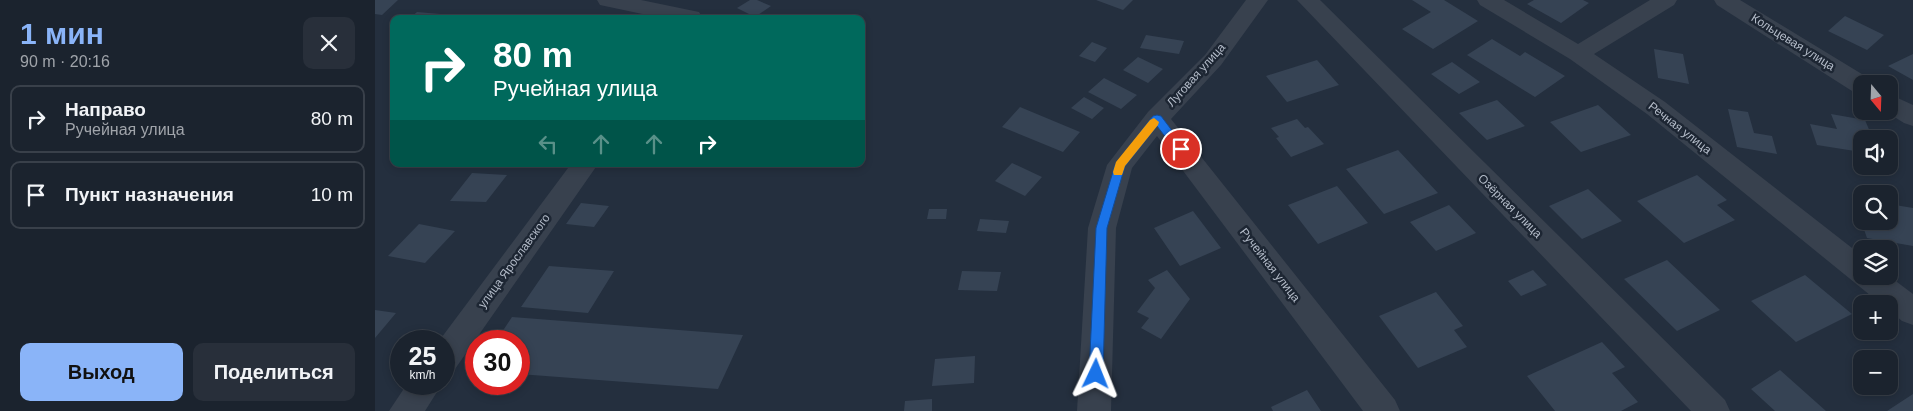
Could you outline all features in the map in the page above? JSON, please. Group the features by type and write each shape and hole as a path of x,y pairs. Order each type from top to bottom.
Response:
{"street":[{"path":"608,0 695,12"},
{"name":"Луговая улица","path":"1095,411 1102,228 1120,165 1157,118 1213,60 1257,0"},
{"name":"Озёрная улица","path":"1308,0 1713,411"},
{"name":"Речная улица","path":"1488,0 1578,54 1656,108 1853,265"},
{"path":"1578,54 1666,0"},
{"name":"Кольцевая улица","path":"1725,0 1853,80"},
{"path":"1898,108 1913,117"},
{"name":"Ручейная улица","path":"1157,118 1383,411"},
{"name":"улица Ярославского","path":"455,344 583,167"},
{"path":"1879,285 1913,312"},
{"path":"406,411 418,395"}],"building":[{"path":"375,0 398,0 382,15 375,14"},
{"path":"750,0 757,0 771,6 758,15 751,15 737,8"},
{"path":"1096,0 1133,0 1123,10"},
{"path":"1412,0 1444,0 1478,21 1433,49 1402,29 1431,12"},
{"path":"1534,0 1583,0 1589,3 1561,23 1527,4"},
{"path":"417,12 452,15 414,15"},
{"path":"1845,16 1884,35 1867,50 1828,31"},
{"path":"1146,35 1184,41 1179,54 1140,48"},
{"path":"1492,39 1520,56 1525,52 1565,76 1535,97 1467,55"},
{"path":"1092,42 1107,48 1095,62 1079,56"},
{"path":"1654,49 1683,54 1689,84 1658,78"},
{"path":"1913,54 1913,80 1888,66"},
{"path":"1138,57 1163,69 1148,83 1123,70"},
{"path":"1317,60 1339,85 1287,102 1266,76"},
{"path":"1452,62 1480,82 1459,94 1431,74"},
{"path":"1104,78 1137,95 1121,109 1088,92"},
{"path":"1084,97 1104,108 1092,119 1071,108"},
{"path":"1497,100 1525,126 1487,140 1459,113"},
{"path":"1598,105 1631,135 1581,152 1550,122"},
{"path":"1020,107 1080,132 1063,152 1002,127"},
{"path":"1728,109 1748,112 1754,133 1772,136 1777,154 1737,147"},
{"path":"1831,114 1853,118 1853,120 1865,120 1869,130 1853,130 1853,151 1817,145 1810,124 1837,129"},
{"path":"1297,119 1305,128 1308,127 1324,144 1291,157 1276,138 1279,137 1271,128"},
{"path":"1398,150 1438,193 1384,214 1346,169"},
{"path":"1012,163 1042,177 1025,196 995,181"},
{"path":"472,173 507,175 486,202 450,201"},
{"path":"1697,175 1727,200 1717,205 1735,220 1684,243 1637,201"},
{"path":"1337,186 1368,223 1318,244 1288,205"},
{"path":"1588,189 1622,221 1582,239 1549,206"},
{"path":"581,203 609,206 594,227 566,224"},
{"path":"1449,205 1476,233 1436,251 1410,222"},
{"path":"1898,206 1913,208 1913,246 1898,243 1898,240 1867,238 1864,230 1898,230"},
{"path":"929,209 947,209 946,219 927,219"},
{"path":"1193,211 1221,248 1180,266 1154,228"},
{"path":"980,219 1009,221 1006,233 977,231"},
{"path":"419,224 455,231 425,263 388,256"},
{"path":"1667,260 1720,310 1677,331 1624,279"},
{"path":"549,266 614,271 588,313 521,307"},
{"path":"1167,270 1190,299 1161,339 1141,328 1149,318 1137,312 1155,288 1148,280"},
{"path":"1533,270 1547,285 1521,296 1508,281"},
{"path":"962,271 1001,272 997,291 958,290"},
{"path":"1805,275 1852,314 1796,342 1751,301"},
{"path":"1436,292 1463,326 1454,330 1467,347 1418,368 1379,316"},
{"path":"375,310 396,313 375,338"},
{"path":"512,317 743,335 718,389 530,375 530,330 503,330"},
{"path":"1602,342 1625,367 1612,373 1638,402 1621,411 1555,411 1527,376"},
{"path":"975,356 974,383 932,386 935,359"},
{"path":"1780,370 1826,411 1775,411 1751,389"},
{"path":"1307,390 1321,411 1273,411 1271,407"},
{"path":"1913,394 1913,411 1887,411"},
{"path":"932,399 932,411 904,411 905,401"}],"slow traffic":[{"path":"1118,172 1120,165 1154,122"}],"route":[{"path":"1096,374 1102,228 1120,165 1157,118 1181,149"}]}
